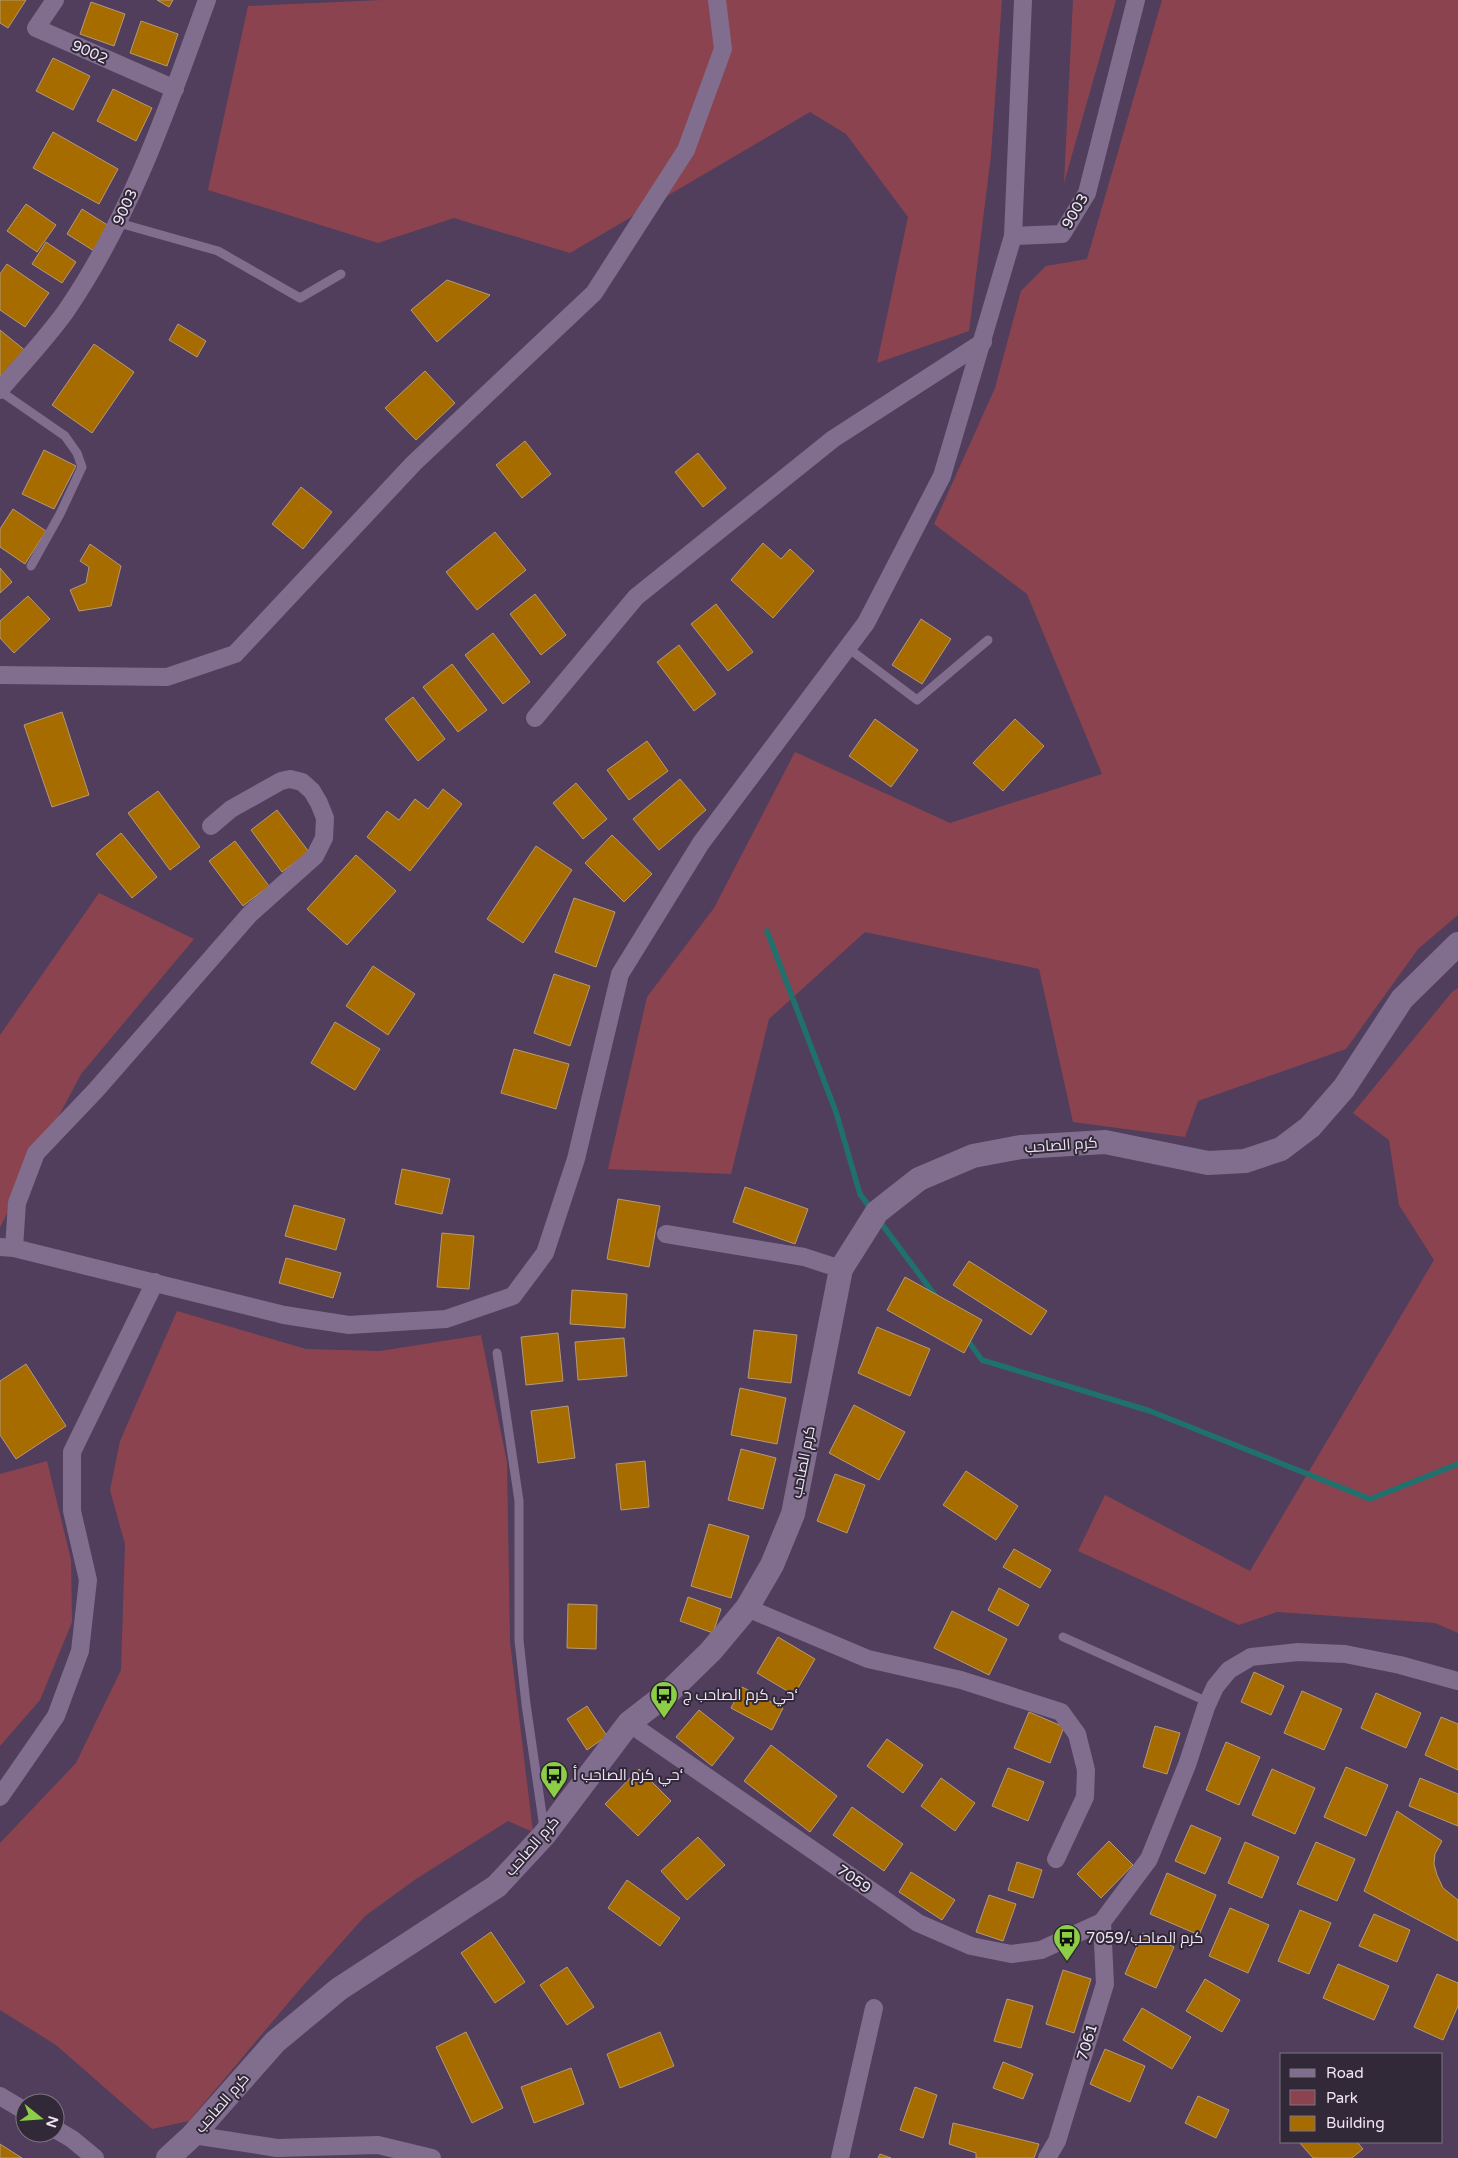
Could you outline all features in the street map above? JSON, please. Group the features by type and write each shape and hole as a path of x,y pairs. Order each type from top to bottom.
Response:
{"street":[{"name":"9002","path":"55,0 36,28 175,89"},
{"name":"9003","path":"0,391 65,311 119,223 150,153 207,0"},
{"path":"0,675 167,678 235,654 414,463 594,293 686,150 723,49 717,0"},
{"path":"211,826 231,809 281,781 290,779 302,782 312,791 325,818 324,838 315,856 250,914 96,1090 36,1153 17,1202 7,1248 155,1282 284,1315 349,1326 446,1319 513,1296 545,1253 548,1244 576,1159 620,974 701,843 866,623 942,476 1013,236 1023,0"},
{"name":"9003","path":"1013,236 1062,234 1087,193 1136,0"},
{"path":"535,718 636,597 833,439 983,342"},
{"name":"كرم الصاحب","path":"168,2158 193,2135 275,2042 339,1989 497,1886 545,1834 629,1723 676,1685 711,1651 747,1608 772,1565 793,1514 841,1269 877,1212 919,1179 973,1156 1020,1147 1105,1142 1208,1162 1245,1161 1281,1149 1310,1127 1344,1088 1402,999 1458,944"},
{"path":"666,1234 804,1257 841,1269"},
{"path":"0,1797 56,1716 80,1651 88,1580 72,1511 72,1452 155,1282"},
{"path":"747,1608 868,1658 961,1680 1061,1712 1078,1734 1086,1770 1085,1797 1056,1859"},
{"path":"1102,1922 1149,1859 1187,1765 1208,1702 1215,1687 1229,1670 1251,1657 1298,1652 1345,1654 1400,1665 1458,1681"},
{"name":"7059","path":"629,1723 918,1923 962,1942 1011,1954 1041,1950 1102,1922"},
{"name":"7061","path":"1048,2158 1057,2141 1104,1984 1102,1922"},
{"path":"840,2158 874,2008"},
{"path":"0,2096 15,2105"},
{"path":"65,2135 95,2158"},
{"path":"193,2135 277,2148 378,2145 432,2158"}],"lane":[{"path":"119,223 218,250 300,298 341,274"},
{"path":"0,391 65,436 77,453 82,467 60,514 31,566"},
{"path":"848,648 917,700 988,640"},
{"path":"497,1353 519,1501 519,1640 526,1704 545,1834"},
{"path":"1063,1638 1208,1702"}],"green space":[{"path":"382,0 1002,0 991,155 969,331 877,363 908,217 846,134 810,112 570,253 454,218 378,243 208,190 248,6"},
{"path":"1073,0 1116,0 1064,183"},
{"path":"1162,0 1458,0 1458,915 1418,949 1346,1049 1198,1101 1185,1137 1073,1122 1039,969 865,932 769,1019 731,1174 608,1169 647,997 714,908 795,752 950,823 1102,774 1027,594 934,524 995,388 1021,291 1046,266 1087,259"},
{"path":"99,893 194,939 81,1074 0,1227 0,1035"},
{"path":"1458,988 1458,1633 1435,1623 1277,1612 1239,1625 1078,1551 1105,1495 1250,1571 1434,1260 1399,1205 1389,1140 1353,1113 1452,992"},
{"path":"177,1311 306,1349 380,1351 481,1335 507,1462 510,1642 533,1832 508,1821 416,1879 365,1916 294,1996 189,2121 152,2129 56,2045 0,2010 0,1843 76,1763 121,1670 125,1544 110,1490 120,1441"},
{"path":"47,1461 71,1560 72,1622 40,1700 0,1746 0,1474"}],"building":[{"path":"0,0 26,0 8,28 0,23"},
{"path":"157,0 173,0 169,7"},
{"path":"91,2 125,14 114,46 80,34"},
{"path":"141,21 178,34 167,66 130,53"},
{"path":"53,58 90,76 73,110 36,91"},
{"path":"113,89 152,108 136,141 97,121"},
{"path":"53,132 118,169 99,204 33,168"},
{"path":"26,204 56,225 37,252 7,231"},
{"path":"82,209 109,226 94,251 67,234"},
{"path":"46,242 76,262 62,283 32,264"},
{"path":"7,264 49,293 25,327 0,310 0,274"},
{"path":"447,280 490,295 437,342 411,310"},
{"path":"178,324 206,341 197,357 169,340"},
{"path":"0,330 27,352 0,380"},
{"path":"94,344 134,372 92,433 52,405"},
{"path":"425,371 455,403 416,440 385,408"},
{"path":"525,441 551,474 522,498 496,465"},
{"path":"44,450 76,466 54,509 22,494"},
{"path":"698,453 726,488 703,507 675,472"},
{"path":"301,487 332,512 303,549 272,524"},
{"path":"13,509 46,531 25,564 0,547 0,529"},
{"path":"495,532 526,570 477,610 446,572"},
{"path":"763,543 781,559 790,549 814,571 773,618 731,580"},
{"path":"90,544 121,566 111,606 79,611 70,590 86,583 89,567 80,561"},
{"path":"0,568 12,582 0,593"},
{"path":"535,594 566,635 541,655 510,614"},
{"path":"28,596 50,619 14,653 0,638 0,621"},
{"path":"716,604 753,652 728,671 691,624"},
{"path":"921,619 951,639 922,684 892,665"},
{"path":"493,633 530,682 503,704 465,655"},
{"path":"679,645 716,694 694,711 657,662"},
{"path":"452,664 487,710 458,732 423,687"},
{"path":"413,697 445,739 418,761 385,719"},
{"path":"62,712 89,795 52,807 24,725"},
{"path":"875,719 918,750 891,787 849,756"},
{"path":"1015,719 1044,746 1003,791 973,763"},
{"path":"647,741 668,771 629,800 607,770"},
{"path":"680,779 706,810 659,850 633,819"},
{"path":"576,783 607,819 583,839 553,803"},
{"path":"443,789 462,804 410,871 367,837 387,811 399,820 415,799 428,809"},
{"path":"158,791 200,847 170,870 128,813"},
{"path":"277,810 309,852 282,872 251,830"},
{"path":"121,833 157,877 132,898 96,854"},
{"path":"612,835 652,874 624,902 585,863"},
{"path":"235,841 269,886 243,906 209,861"},
{"path":"536,846 572,870 523,943 487,919"},
{"path":"356,855 396,891 347,945 307,909"},
{"path":"574,898 615,912 596,967 555,952"},
{"path":"373,966 415,994 388,1035 346,1006"},
{"path":"554,974 590,986 570,1046 534,1033"},
{"path":"335,1022 380,1049 355,1090 311,1063"},
{"path":"514,1049 569,1064 556,1109 501,1093"},
{"path":"402,1169 450,1179 442,1214 395,1204"},
{"path":"745,1187 808,1209 795,1244 733,1222"},
{"path":"618,1199 660,1206 649,1267 607,1259"},
{"path":"294,1205 345,1219 336,1250 285,1236"},
{"path":"442,1233 474,1236 469,1289 437,1287"},
{"path":"286,1258 341,1273 333,1298 279,1283"},
{"path":"969,1261 1047,1311 1031,1335 953,1285"},
{"path":"905,1277 982,1320 964,1353 887,1310"},
{"path":"572,1290 627,1294 625,1328 570,1324"},
{"path":"877,1327 930,1349 910,1396 858,1373"},
{"path":"754,1330 797,1335 791,1383 748,1378"},
{"path":"558,1333 563,1381 526,1385 521,1337"},
{"path":"624,1338 627,1376 578,1380 575,1342"},
{"path":"26,1364 66,1426 16,1459 0,1435 0,1381"},
{"path":"740,1388 786,1398 777,1444 731,1435"},
{"path":"854,1405 905,1432 879,1480 829,1453"},
{"path":"568,1406 575,1458 538,1463 531,1411"},
{"path":"741,1449 776,1458 763,1509 728,1500"},
{"path":"645,1461 649,1507 621,1510 616,1464"},
{"path":"966,1471 1018,1506 996,1540 943,1505"},
{"path":"835,1474 865,1485 847,1533 817,1521"},
{"path":"709,1524 749,1536 731,1598 691,1586"},
{"path":"1014,1549 1051,1570 1040,1588 1003,1567"},
{"path":"999,1588 1029,1605 1018,1626 988,1610"},
{"path":"688,1597 721,1609 713,1633 680,1621"},
{"path":"568,1604 597,1605 596,1649 567,1648"},
{"path":"952,1611 1007,1639 989,1675 934,1648"},
{"path":"778,1637 815,1659 794,1695 757,1673"},
{"path":"1254,1672 1284,1686 1271,1715 1241,1702"},
{"path":"742,1687 783,1708 772,1730 731,1708"},
{"path":"1302,1691 1342,1709 1324,1750 1284,1733"},
{"path":"1376,1693 1421,1713 1406,1748 1361,1728"},
{"path":"587,1706 607,1736 587,1750 567,1719"},
{"path":"699,1710 734,1738 712,1766 676,1737"},
{"path":"1029,1712 1064,1727 1050,1763 1014,1748"},
{"path":"1441,1717 1458,1724 1458,1770 1425,1755"},
{"path":"1155,1726 1180,1733 1167,1774 1143,1767"},
{"path":"887,1739 923,1765 903,1793 867,1766"},
{"path":"1226,1742 1260,1757 1239,1805 1206,1790"},
{"path":"771,1745 837,1796 810,1832 744,1781"},
{"path":"1346,1767 1388,1785 1366,1836 1324,1817"},
{"path":"1008,1768 1044,1782 1028,1821 992,1806"},
{"path":"639,1769 671,1801 638,1836 605,1804"},
{"path":"1272,1769 1315,1788 1295,1834 1252,1815"},
{"path":"941,1778 975,1803 955,1831 921,1806"},
{"path":"1420,1778 1458,1794 1458,1826 1409,1806"},
{"path":"852,1807 903,1844 884,1871 833,1835"},
{"path":"1397,1811 1442,1841 1435,1854 1434,1864 1443,1888 1458,1900 1458,1941 1364,1891"},
{"path":"1191,1825 1221,1838 1205,1874 1175,1861"},
{"path":"698,1837 725,1865 687,1900 661,1871"},
{"path":"1109,1841 1133,1865 1101,1898 1077,1874"},
{"path":"1245,1842 1279,1857 1262,1898 1228,1883"},
{"path":"1316,1842 1355,1859 1337,1901 1297,1884"},
{"path":"1017,1862 1042,1870 1033,1898 1008,1890"},
{"path":"911,1872 955,1900 942,1920 899,1892"},
{"path":"1167,1873 1216,1895 1199,1935 1150,1914"},
{"path":"627,1880 680,1918 660,1946 608,1908"},
{"path":"989,1895 1016,1904 1003,1941 976,1932"},
{"path":"1230,1908 1269,1925 1248,1973 1209,1956"},
{"path":"1300,1910 1331,1923 1309,1974 1278,1961"},
{"path":"1374,1914 1410,1930 1397,1962 1359,1946"},
{"path":"491,1932 525,1982 495,2003 461,1953"},
{"path":"1143,1933 1174,1947 1156,1988 1125,1974"},
{"path":"1338,1964 1389,1986 1374,2020 1323,1998"},
{"path":"567,1967 594,2007 567,2025 540,1985"},
{"path":"1063,1970 1091,1979 1074,2033 1046,2024"},
{"path":"1437,1974 1458,1983 1458,2006 1443,2040 1414,2027"},
{"path":"1205,1979 1240,2000 1222,2032 1186,2011"},
{"path":"1007,1999 1033,2006 1021,2048 994,2041"},
{"path":"1142,2008 1191,2037 1172,2069 1123,2040"},
{"path":"466,2032 503,2108 472,2123 436,2047"},
{"path":"660,2032 674,2066 620,2088 607,2054"},
{"path":"1105,2049 1145,2066 1130,2102 1090,2084"},
{"path":"1003,2062 1033,2074 1023,2099 993,2088"},
{"path":"571,2068 584,2104 534,2123 521,2087"},
{"path":"915,2087 937,2095 923,2138 900,2130"},
{"path":"1198,2096 1229,2110 1216,2138 1185,2123"},
{"path":"953,2123 1039,2144 1034,2158 976,2158 976,2153 949,2144"},
{"path":"1300,2143 1358,2143 1363,2149 1352,2158 1313,2158"},
{"path":"0,2144 22,2158 0,2158"},
{"path":"880,2154 891,2158 878,2158"}],"waterway":[{"path":"767,931 836,1112 860,1194 871,1209"},
{"path":"878,1219 937,1298"},
{"path":"966,1338 982,1360 1150,1411 1370,1499 1458,1464"}],"place":[{"name":"حي كرم الصاحب ج‘","path":"664,1719"},
{"name":"حي كرم الصاحب أ‘","path":"554,1799"},
{"name":"كرم الصاحب/7059","path":"1067,1962"}]}
